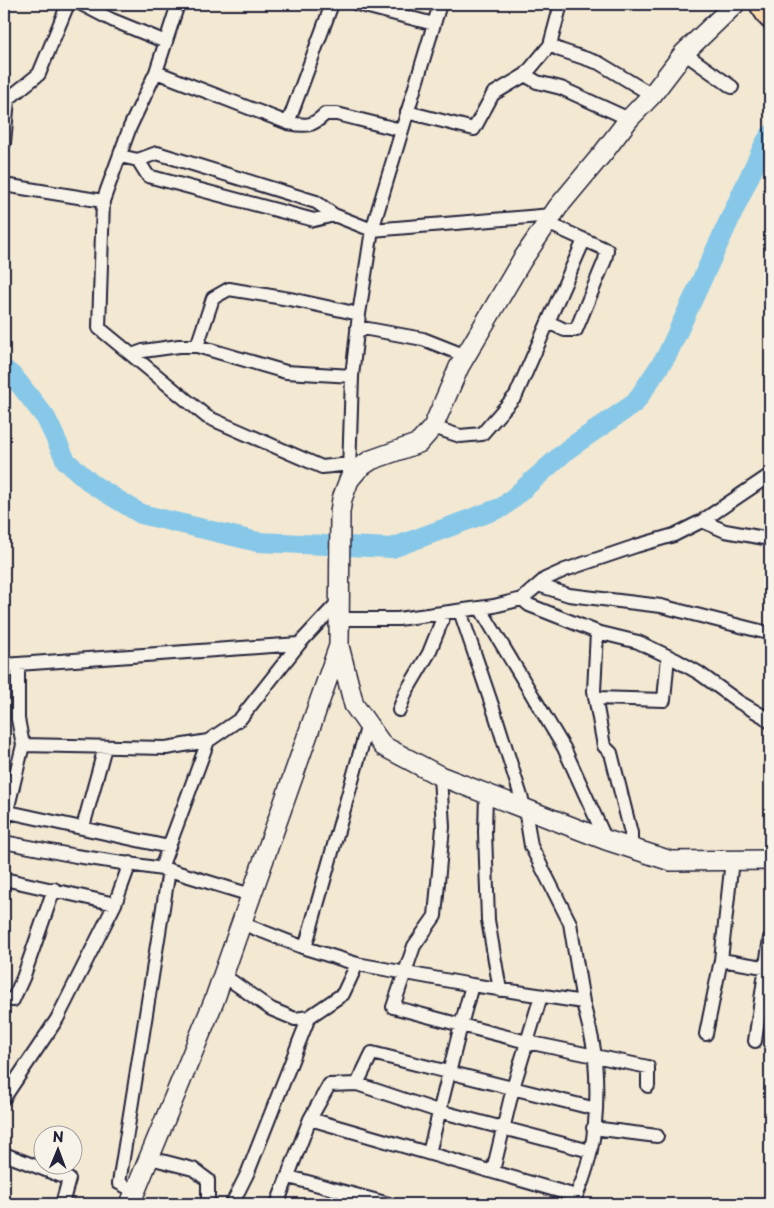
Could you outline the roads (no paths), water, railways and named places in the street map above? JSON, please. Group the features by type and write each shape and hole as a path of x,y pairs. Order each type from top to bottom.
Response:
{"main road":[{"path":"735,4 684,53 550,219 518,266 458,367 433,427 419,443 371,460 349,472 340,512 339,646 354,705 383,746 440,776 606,840 671,861 770,860"},
{"path":"133,1198 214,1001 339,646"}],"street":[{"path":"4,143 6,96 39,74 68,4"},
{"path":"81,4 112,20 166,42"},
{"path":"178,4 156,72 130,127 103,201 99,328 207,417 322,467 349,472 352,376 357,327 372,230 440,4"},
{"path":"288,123 332,4"},
{"path":"357,4 434,24"},
{"path":"407,112 474,129 493,94 525,75 550,45 561,4"},
{"path":"550,45 599,63 652,95"},
{"path":"684,53 732,87"},
{"path":"156,72 288,123 306,126 316,122 326,114 337,114 401,130"},
{"path":"525,75 537,82 561,88 629,120"},
{"path":"120,156 138,160 157,153 316,202 334,214 372,230 550,219 584,240 607,250 606,260 576,330 565,330 548,322"},
{"path":"138,160 148,176 314,220 334,214"},
{"path":"4,185 103,201"},
{"path":"433,427 460,436 482,434 516,395 584,240"},
{"path":"197,346 213,298 228,289 295,300 359,314"},
{"path":"357,327 423,339 466,356"},
{"path":"132,355 143,351 179,346 197,346 286,372 352,376"},
{"path":"23,745 166,748 208,741 240,719 299,644 339,601 398,619 480,608 522,600 545,579 565,570 674,535 702,521 770,475"},
{"path":"702,521 725,531 770,539"},
{"path":"538,585 569,595 661,606 764,632"},
{"path":"522,600 529,605 597,632 638,642 668,656 699,672 770,722"},
{"path":"480,608 564,748 606,840"},
{"path":"310,1119 493,1172 574,1200 582,1185 590,1150 596,1109 595,1057 583,1002 570,923 531,846 525,809 460,611"},
{"path":"399,710 406,692 429,653 445,613"},
{"path":"597,632 594,691 604,746 611,753 631,833 631,847"},
{"path":"4,665 299,644"},
{"path":"596,698 664,700 668,656"},
{"path":"18,664 18,719 23,745 5,815 83,828 169,847"},
{"path":"305,948 368,724"},
{"path":"133,1198 119,1183 165,869 169,847 208,741"},
{"path":"83,828 106,747"},
{"path":"440,776 443,827 435,916 414,946 393,1007 527,1042 648,1067 648,1086"},
{"path":"486,794 485,832 488,920 500,990"},
{"path":"4,842 76,856 165,869 251,895"},
{"path":"706,1034 721,960 732,860"},
{"path":"4,1098 57,1019 115,904 130,863"},
{"path":"4,878 115,904"},
{"path":"4,998 13,1000 23,978 54,889"},
{"path":"241,923 305,948 356,964 500,990 583,1002"},
{"path":"755,1041 768,967 770,938"},
{"path":"721,960 768,967"},
{"path":"223,975 281,1014 295,1019 309,1016 343,994 356,964"},
{"path":"429,1153 472,985"},
{"path":"493,1172 513,1088 541,996"},
{"path":"232,1204 248,1172 309,1016"},
{"path":"357,1084 372,1053 596,1109"},
{"path":"277,1204 310,1119 329,1084 357,1084 440,1111 590,1150"},
{"path":"593,1128 657,1136"},
{"path":"4,1154 69,1179 62,1204"},
{"path":"151,1155 154,1159 193,1169 208,1180 208,1204"},
{"path":"289,1177 389,1204"}],"waterway":[{"path":"4,369 14,377 46,418 66,461 92,484 141,514 258,542 392,548 503,507 568,449 635,403 667,355 770,135"}]}
